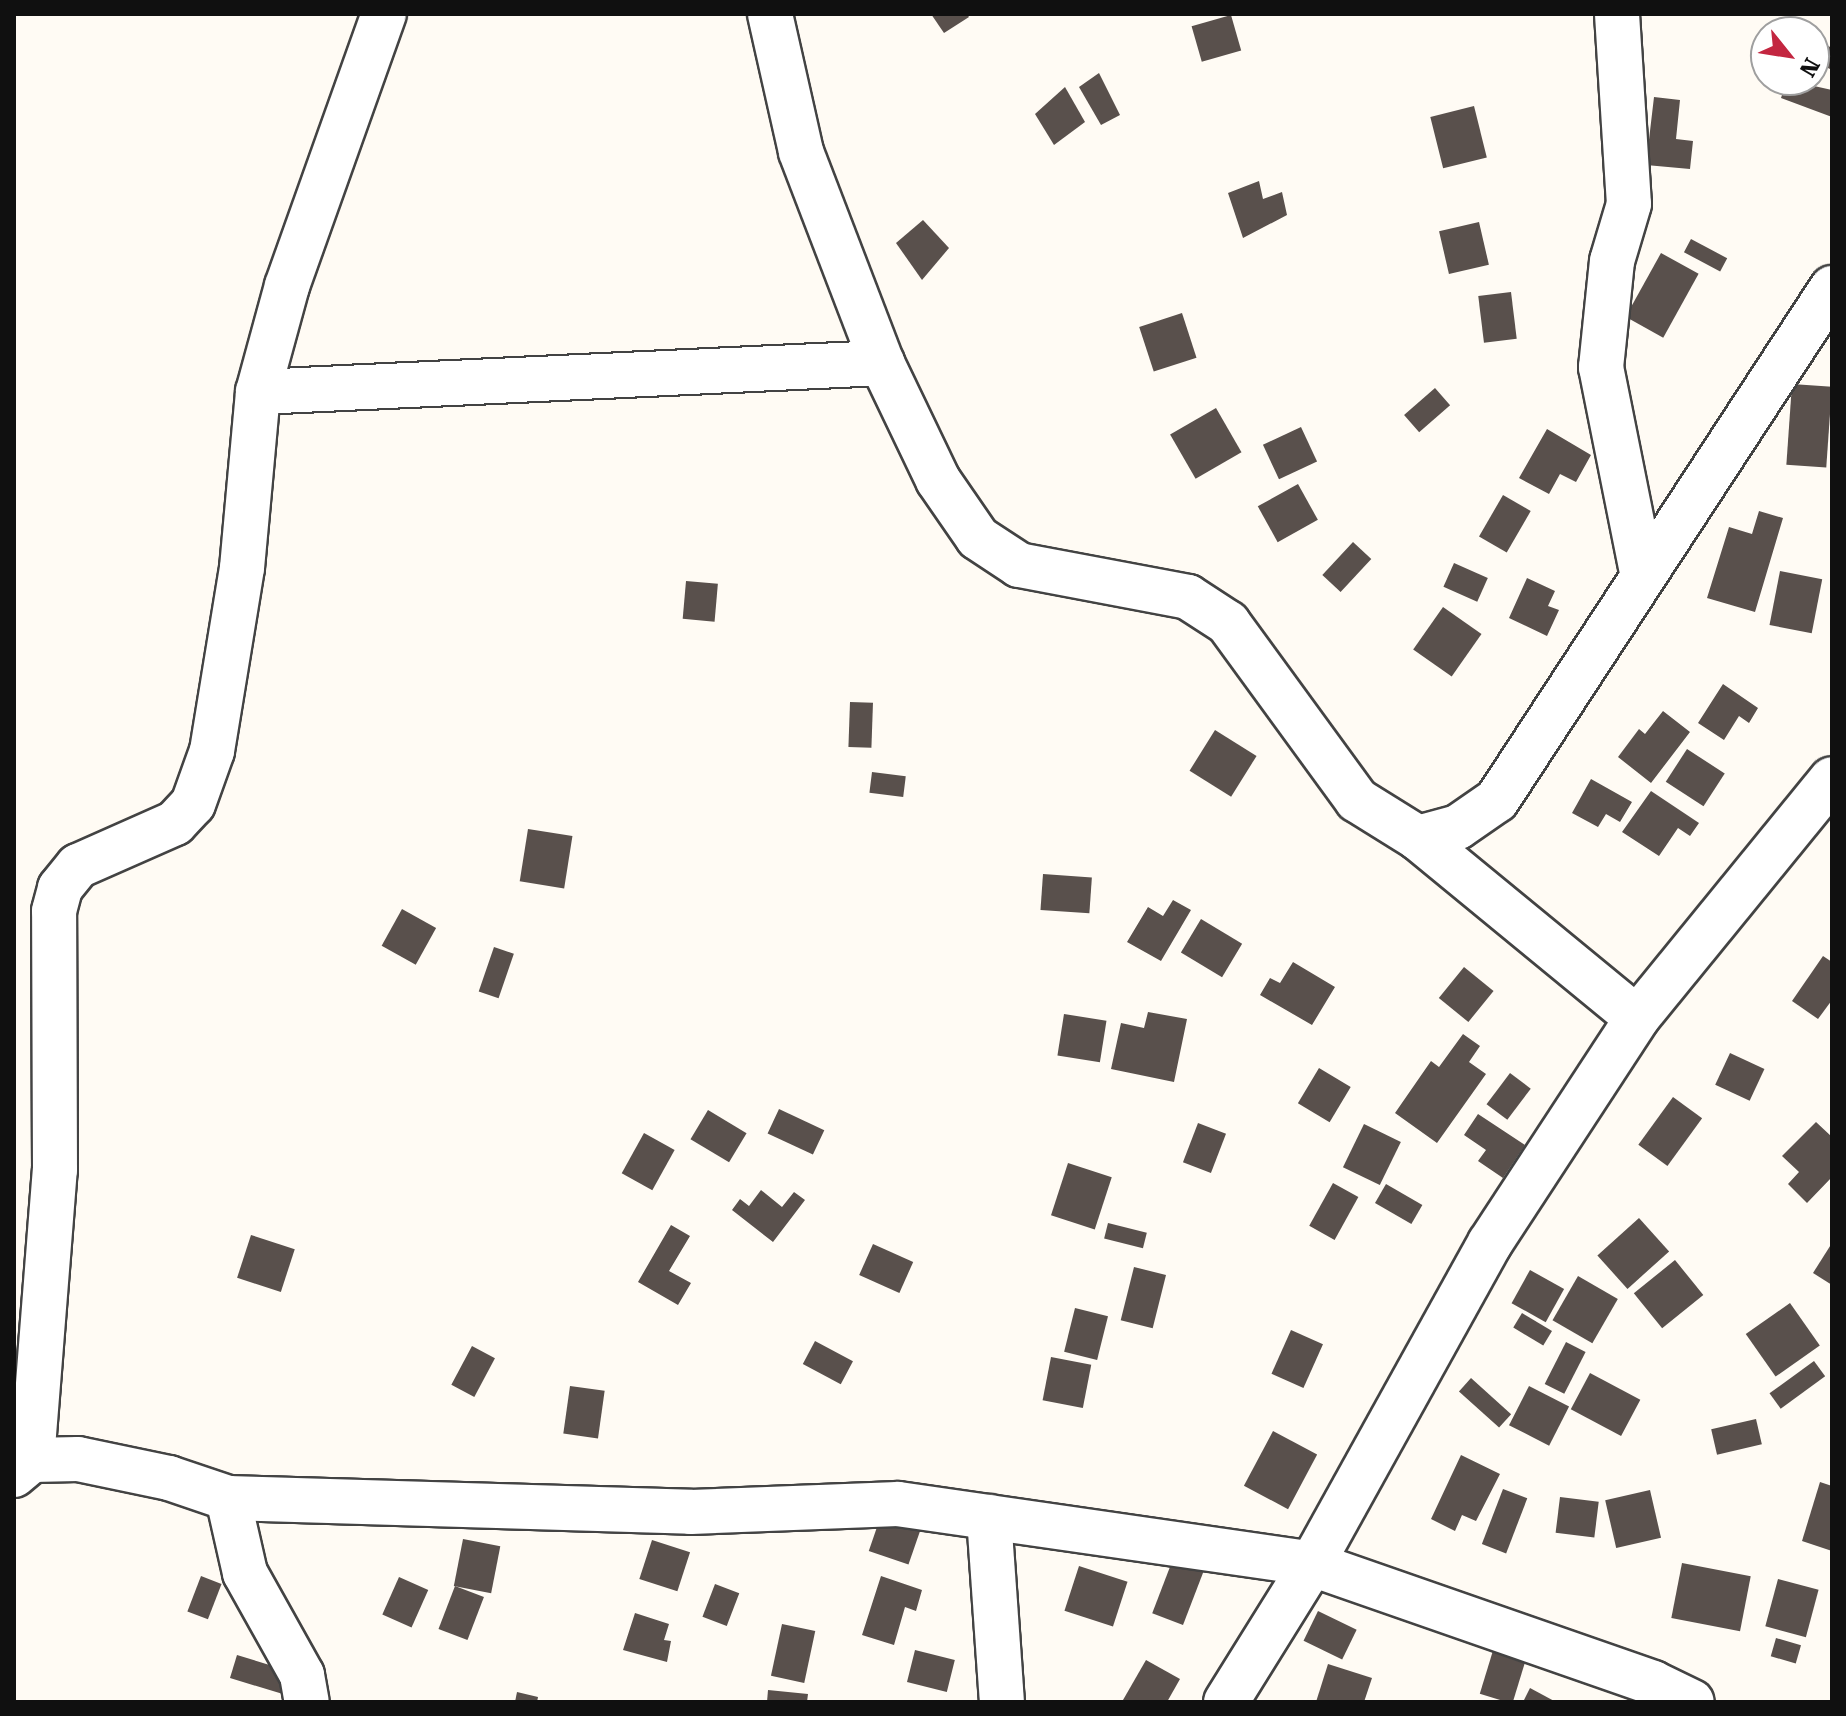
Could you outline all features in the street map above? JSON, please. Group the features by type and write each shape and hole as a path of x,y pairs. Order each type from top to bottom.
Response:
{"street":[{"path":"384,14 287,286 258,392 242,568 212,751 193,804 175,823 78,866 60,888 54,911 55,1170 23,1468 78,1459 169,1478 228,1498 691,1512 859,1502 989,1517 1312,1564 1648,1692 1692,1702"},
{"path":"770,14 801,152 882,363 938,480 978,538 1019,565 1188,597 1228,623 1357,800 1418,838 1637,1018"},
{"path":"1617,14 1629,204 1612,261 1601,367 1642,573"},
{"path":"1418,838 1458,827 1497,800 1642,573 1832,288"},
{"path":"258,392 882,363"},
{"path":"1226,1702 1312,1564 1490,1243 1637,1018 1832,779"},
{"path":"228,1498 245,1573 302,1675 307,1702"},
{"path":"989,1517 1002,1702"}],"building":[{"path":"931,14 967,14 969,17 944,33"},
{"path":"1231,15 1241,51 1202,62 1192,26"},
{"path":"1830,47 1832,48 1830,69"},
{"path":"1099,73 1120,115 1101,125 1079,87"},
{"path":"1065,87 1085,122 1054,145 1035,114"},
{"path":"1832,90 1832,117 1781,98 1830,96"},
{"path":"1654,97 1680,100 1676,139 1693,141 1690,169 1646,165"},
{"path":"1474,106 1487,157 1443,168 1430,117"},
{"path":"1259,181 1263,199 1282,192 1287,215 1243,238 1228,193"},
{"path":"923,220 949,248 922,280 896,243"},
{"path":"1479,222 1489,265 1449,274 1439,231"},
{"path":"1691,239 1727,258 1720,271 1684,252"},
{"path":"1661,253 1699,274 1663,338 1626,317"},
{"path":"1511,292 1517,339 1484,343 1478,296"},
{"path":"1182,313 1197,358 1154,372 1139,327"},
{"path":"1792,384 1832,387 1826,468 1786,465"},
{"path":"1435,388 1450,405 1419,432 1404,415"},
{"path":"1216,408 1242,452 1196,479 1170,434"},
{"path":"1301,427 1317,461 1279,479 1263,445"},
{"path":"1547,429 1591,455 1576,482 1560,474 1549,494 1519,478"},
{"path":"1298,484 1318,520 1278,542 1258,506"},
{"path":"1503,495 1531,511 1507,553 1479,537"},
{"path":"1759,511 1783,518 1755,612 1707,598 1729,527 1752,534"},
{"path":"1353,542 1371,559 1341,592 1322,575"},
{"path":"1454,563 1488,578 1477,602 1443,587"},
{"path":"1780,571 1822,579 1812,633 1770,625"},
{"path":"1527,578 1555,591 1548,606 1559,610 1547,636 1509,618"},
{"path":"686,581 718,584 715,622 683,619"},
{"path":"1443,607 1482,634 1452,677 1413,650"},
{"path":"1723,684 1758,708 1749,723 1739,716 1724,740 1698,723"},
{"path":"850,702 873,703 871,748 848,747"},
{"path":"1663,711 1690,732 1651,783 1618,757 1639,729 1645,734"},
{"path":"1215,730 1257,756 1231,797 1190,771"},
{"path":"1687,749 1725,774 1703,806 1666,782"},
{"path":"872,772 906,776 903,797 869,793"},
{"path":"1591,779 1632,802 1620,822 1606,814 1598,827 1572,813"},
{"path":"1651,791 1699,823 1690,836 1678,828 1659,856 1622,832"},
{"path":"528,829 572,836 564,888 520,881"},
{"path":"1043,874 1092,877 1089,913 1040,910"},
{"path":"1173,900 1191,910 1161,961 1127,942 1148,907 1163,916"},
{"path":"402,909 436,928 416,965 382,946"},
{"path":"1201,919 1242,944 1222,977 1181,952"},
{"path":"494,947 514,954 499,998 479,991"},
{"path":"1823,956 1832,962 1832,1000 1818,1019 1792,1001"},
{"path":"1293,962 1335,987 1312,1025 1260,995 1270,978 1280,983"},
{"path":"1464,967 1494,991 1468,1022 1439,998"},
{"path":"1148,1012 1187,1019 1174,1082 1111,1069 1121,1023 1144,1028"},
{"path":"1064,1014 1106,1021 1100,1062 1057,1055"},
{"path":"1463,1034 1480,1046 1469,1062 1486,1074 1437,1143 1395,1113 1431,1061 1439,1067"},
{"path":"1730,1053 1764,1069 1750,1101 1715,1085"},
{"path":"1319,1068 1351,1087 1330,1122 1298,1103"},
{"path":"1510,1073 1531,1089 1507,1120 1487,1104"},
{"path":"1673,1097 1702,1118 1667,1166 1638,1145"},
{"path":"779,1109 824,1130 813,1155 768,1133"},
{"path":"708,1110 747,1133 729,1162 690,1139"},
{"path":"1478,1114 1525,1145 1503,1178 1478,1161 1486,1150 1464,1135"},
{"path":"1816,1122 1832,1137 1832,1177 1807,1203 1788,1184 1799,1172 1782,1156"},
{"path":"1198,1123 1226,1134 1211,1173 1183,1162"},
{"path":"1364,1124 1401,1142 1380,1185 1343,1167"},
{"path":"644,1133 675,1150 652,1190 622,1173"},
{"path":"1068,1163 1112,1177 1095,1230 1051,1215"},
{"path":"1333,1183 1358,1197 1335,1240 1309,1226"},
{"path":"1386,1184 1422,1205 1411,1224 1375,1203"},
{"path":"761,1190 782,1207 794,1192 805,1200 773,1242 732,1210 740,1199 749,1206"},
{"path":"1639,1218 1669,1251 1627,1289 1597,1255"},
{"path":"1108,1223 1147,1233 1143,1248 1104,1239"},
{"path":"671,1225 690,1236 669,1271 691,1283 678,1305 638,1282"},
{"path":"251,1235 295,1249 281,1292 237,1278"},
{"path":"1832,1243 1832,1285 1813,1273"},
{"path":"873,1244 913,1262 899,1293 859,1275"},
{"path":"1675,1260 1703,1295 1662,1328 1634,1293"},
{"path":"1134,1267 1166,1275 1153,1328 1121,1320"},
{"path":"1530,1270 1564,1289 1546,1322 1512,1303"},
{"path":"1578,1276 1618,1299 1592,1343 1552,1320"},
{"path":"1790,1303 1820,1346 1776,1377 1746,1334"},
{"path":"1075,1308 1108,1316 1097,1360 1064,1352"},
{"path":"1522,1313 1552,1331 1543,1346 1513,1328"},
{"path":"1291,1330 1323,1344 1303,1388 1271,1374"},
{"path":"815,1341 853,1361 841,1384 803,1364"},
{"path":"1566,1342 1586,1352 1564,1394 1545,1384"},
{"path":"472,1346 495,1358 474,1397 451,1385"},
{"path":"1051,1357 1091,1365 1083,1408 1043,1400"},
{"path":"1814,1361 1825,1376 1781,1409 1770,1393"},
{"path":"1590,1373 1640,1400 1621,1436 1571,1409"},
{"path":"1471,1378 1511,1414 1499,1428 1459,1391"},
{"path":"570,1386 605,1391 598,1438 563,1434"},
{"path":"1529,1386 1569,1406 1549,1446 1509,1425"},
{"path":"1756,1419 1762,1444 1717,1455 1711,1429"},
{"path":"1273,1431 1317,1454 1288,1509 1244,1486"},
{"path":"1461,1455 1500,1474 1476,1521 1462,1515 1455,1531 1431,1519"},
{"path":"1820,1482 1832,1486 1832,1551 1802,1541"},
{"path":"1503,1489 1527,1498 1506,1553 1482,1544"},
{"path":"1650,1490 1661,1538 1616,1548 1605,1500"},
{"path":"1560,1497 1599,1502 1594,1537 1556,1533"},
{"path":"887,1498 927,1512 908,1565 869,1551"},
{"path":"463,1539 500,1546 491,1593 454,1586"},
{"path":"652,1540 690,1552 677,1591 639,1579"},
{"path":"1173,1559 1204,1571 1183,1625 1152,1613"},
{"path":"1682,1563 1751,1576 1740,1631 1671,1618"},
{"path":"1079,1566 1128,1582 1113,1626 1064,1611"},
{"path":"201,1576 222,1584 208,1619 187,1611"},
{"path":"881,1576 922,1590 916,1611 905,1607 894,1645 862,1635"},
{"path":"399,1577 428,1590 412,1627 382,1614"},
{"path":"1778,1579 1819,1590 1806,1637 1765,1626"},
{"path":"715,1584 739,1593 727,1626 702,1617"},
{"path":"455,1586 484,1597 467,1640 439,1629"},
{"path":"1318,1611 1357,1630 1342,1660 1304,1641"},
{"path":"635,1613 669,1624 664,1640 671,1641 667,1662 623,1650"},
{"path":"782,1624 815,1631 804,1683 771,1676"},
{"path":"1776,1638 1801,1645 1796,1663 1771,1656"},
{"path":"1495,1644 1528,1654 1513,1702 1480,1694"},
{"path":"915,1650 955,1660 947,1692 907,1682"},
{"path":"237,1655 292,1672 284,1695 230,1678"},
{"path":"1146,1660 1180,1679 1167,1702 1123,1700"},
{"path":"1328,1664 1372,1678 1364,1702 1316,1702"},
{"path":"1530,1688 1556,1702 1523,1702"},
{"path":"768,1690 808,1694 807,1702 767,1702"},
{"path":"517,1692 538,1697 537,1702 515,1702"}]}
